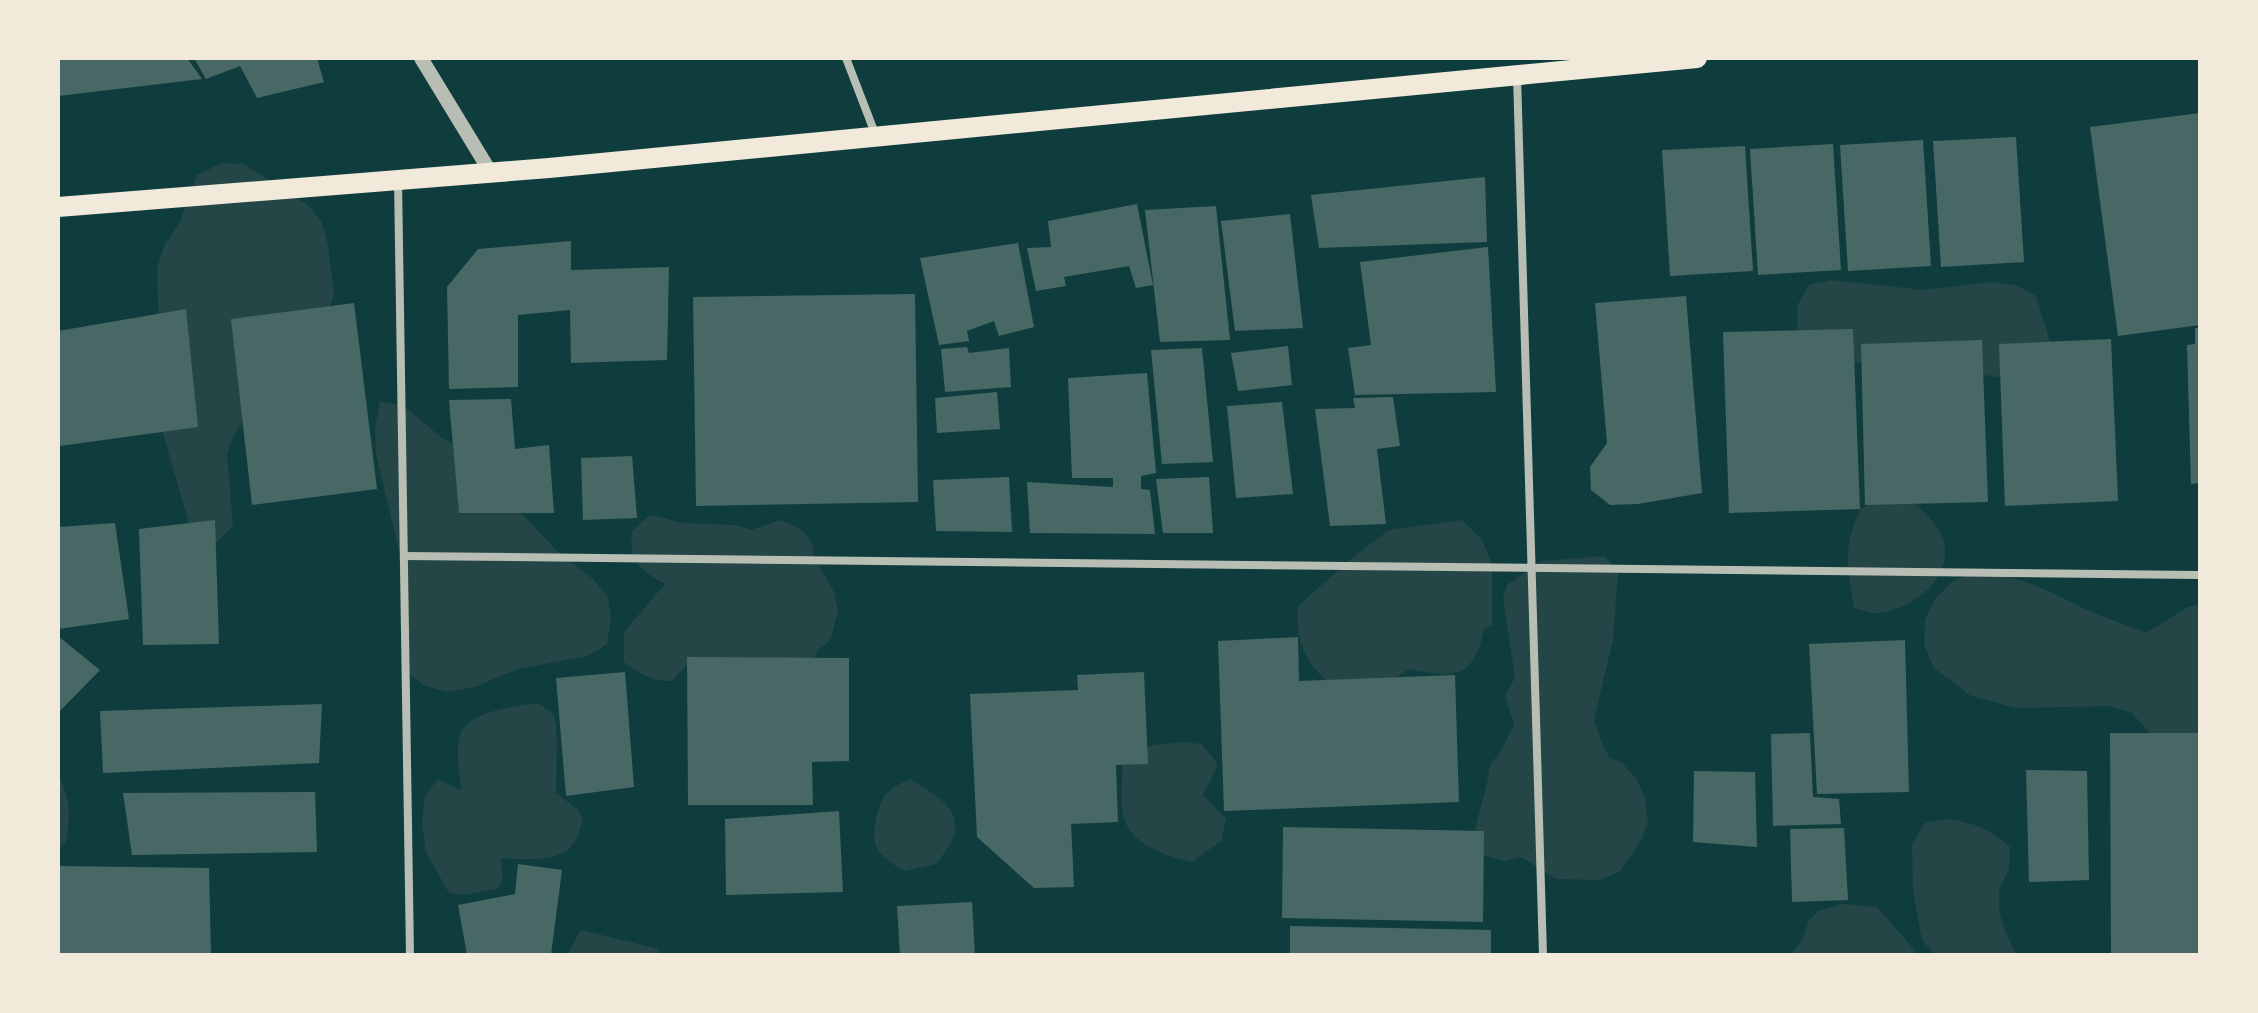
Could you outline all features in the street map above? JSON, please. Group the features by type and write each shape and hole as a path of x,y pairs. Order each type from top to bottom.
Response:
{"main road":[{"path":"58,207 491,173 1697,58"}],"street":[{"path":"421,58 491,173"},
{"path":"846,58 876,137"},
{"path":"1517,75 1543,955"},
{"path":"398,180 410,955"},
{"path":"404,556 2200,575"}],"shaded area":[{"path":"222,163 244,164 308,205 322,223 334,294 327,316 235,433 227,454 233,526 216,543 193,537 154,403 160,377 157,269 164,246 179,224 197,175"},
{"path":"1831,280 1924,290 1992,282 2016,285 2036,296 2050,342 2042,365 1998,377 1885,361 1813,366 1798,351 1797,306 1809,285"},
{"path":"380,401 404,406 442,438 465,452 507,504 524,516 556,550 593,579 608,597 611,618 607,644 588,656 518,669 475,687 448,692 425,686 406,671 404,556 399,551 376,454 375,429"},
{"path":"1886,498 1909,499 1918,507 1939,531 1945,551 1938,577 1929,588 1906,605 1873,613 1854,608 1849,547 1860,509"},
{"path":"650,515 683,523 736,525 751,530 780,520 804,532 834,592 838,611 830,641 818,650 806,675 688,663 672,681 665,681 646,676 624,662 624,632 665,584 638,564 632,550 632,531"},
{"path":"1462,520 1482,540 1492,564 1492,626 1484,629 1474,658 1459,672 1438,674 1409,669 1395,678 1332,687 1304,651 1300,641 1298,606 1389,530"},
{"path":"1605,556 1618,572 1613,640 1594,720 1610,758 1622,763 1636,778 1645,798 1648,822 1641,841 1619,872 1600,880 1556,879 1521,857 1505,861 1484,855 1473,837 1490,764 1500,753 1514,725 1505,695 1515,678 1503,598 1507,585 1542,561"},
{"path":"1973,571 2029,583 2146,633 2188,607 2200,604 2200,776 2162,747 2132,713 2109,706 2016,708 1971,696 1934,668 1924,645 1925,620 1935,599 1952,582"},
{"path":"538,703 555,716 556,793 577,809 583,819 577,838 568,850 550,857 501,858 503,880 497,889 467,894 449,893 426,852 422,822 425,796 438,779 461,790 459,738 471,721 505,708"},
{"path":"1181,742 1202,744 1218,765 1203,795 1226,819 1222,840 1192,862 1150,848 1133,834 1122,809 1122,758 1131,748"},
{"path":"58,776 65,792 69,816 66,842 58,849"},
{"path":"910,779 945,804 955,821 955,831 936,864 904,871 879,852 875,830 884,797"},
{"path":"1947,819 1981,827 2010,847 2009,869 1999,889 1999,912 2017,955 1935,955 1922,940 1913,891 1912,844 1925,823"},
{"path":"1843,904 1877,907 1919,955 1791,955 1804,937 1808,922 1818,911"},
{"path":"581,930 659,949 659,955 567,955"}],"building":[{"path":"58,58 187,58 202,79 58,96"},
{"path":"194,58 317,58 324,82 257,98 240,66 206,79"},
{"path":"2200,113 2200,325 2118,336 2090,127"},
{"path":"2016,137 2024,262 1941,267 1933,141"},
{"path":"1923,140 1931,266 1848,271 1840,145"},
{"path":"1833,144 1841,270 1758,275 1750,149"},
{"path":"1745,146 1753,271 1670,276 1662,150"},
{"path":"1485,177 1487,242 1319,248 1311,195"},
{"path":"1137,204 1153,285 1136,288 1129,266 1064,277 1066,286 1036,291 1027,248 1051,247 1048,221"},
{"path":"1216,206 1230,340 1160,342 1145,210"},
{"path":"1290,214 1303,328 1235,331 1221,221"},
{"path":"571,241 571,270 669,267 667,360 571,363 570,310 518,315 518,387 449,389 447,287 478,249"},
{"path":"1018,243 1034,327 999,336 994,321 967,331 969,341 939,345 920,258"},
{"path":"1488,247 1496,392 1355,395 1348,348 1371,345 1360,262"},
{"path":"915,294 918,502 696,506 693,297"},
{"path":"1686,296 1702,493 1638,504 1610,505 1591,490 1590,467 1607,443 1595,303"},
{"path":"354,303 377,489 252,505 231,319"},
{"path":"186,309 198,427 60,446 58,331"},
{"path":"2195,328 2200,328 2200,483 2191,484 2187,345 2195,344"},
{"path":"1853,329 1860,509 1729,513 1723,332"},
{"path":"2111,339 2118,501 2005,506 1999,344"},
{"path":"1982,340 1988,502 1865,505 1861,344"},
{"path":"1288,346 1292,385 1238,391 1231,353"},
{"path":"967,347 969,353 1009,348 1011,387 945,392 941,349"},
{"path":"1202,348 1213,462 1162,464 1151,350"},
{"path":"1147,373 1156,473 1141,476 1141,489 1150,490 1155,534 1030,533 1027,482 1113,487 1113,478 1072,478 1068,378"},
{"path":"997,392 1000,429 937,433 935,398"},
{"path":"1393,397 1400,446 1377,449 1386,524 1330,526 1315,409 1355,408 1353,398"},
{"path":"511,399 515,449 549,445 554,513 459,513 449,400"},
{"path":"1282,402 1293,494 1236,498 1227,406"},
{"path":"632,456 637,518 583,520 581,458"},
{"path":"1009,477 1012,532 936,531 933,480"},
{"path":"1209,477 1213,533 1163,533 1156,479"},
{"path":"215,520 219,644 143,645 139,529"},
{"path":"115,523 129,619 58,629 58,527"},
{"path":"58,636 100,670 58,713"},
{"path":"1298,637 1299,681 1455,675 1459,802 1224,811 1218,641"},
{"path":"1905,640 1909,792 1817,794 1809,644"},
{"path":"687,657 849,658 849,761 812,762 813,805 688,805"},
{"path":"625,672 634,787 566,796 556,678"},
{"path":"1144,672 1148,764 1116,765 1118,822 1071,824 1074,887 1034,888 977,837 970,694 1078,690 1077,675"},
{"path":"322,704 319,763 103,773 100,711"},
{"path":"1810,733 1813,797 1839,799 1841,824 1773,826 1771,734"},
{"path":"2110,733 2200,733 2200,955 2111,955"},
{"path":"2026,770 2087,771 2089,880 2029,882"},
{"path":"1694,771 1755,772 1757,847 1693,842"},
{"path":"315,792 317,852 132,855 123,793"},
{"path":"839,811 843,892 726,895 725,819"},
{"path":"1283,827 1484,831 1483,922 1282,918"},
{"path":"1844,828 1848,900 1792,902 1790,829"},
{"path":"518,864 562,870 551,955 467,955 458,905 515,894"},
{"path":"58,866 209,868 211,955 58,955"},
{"path":"972,902 975,955 900,955 897,906"},
{"path":"1290,926 1491,930 1491,955 1290,955"}]}
